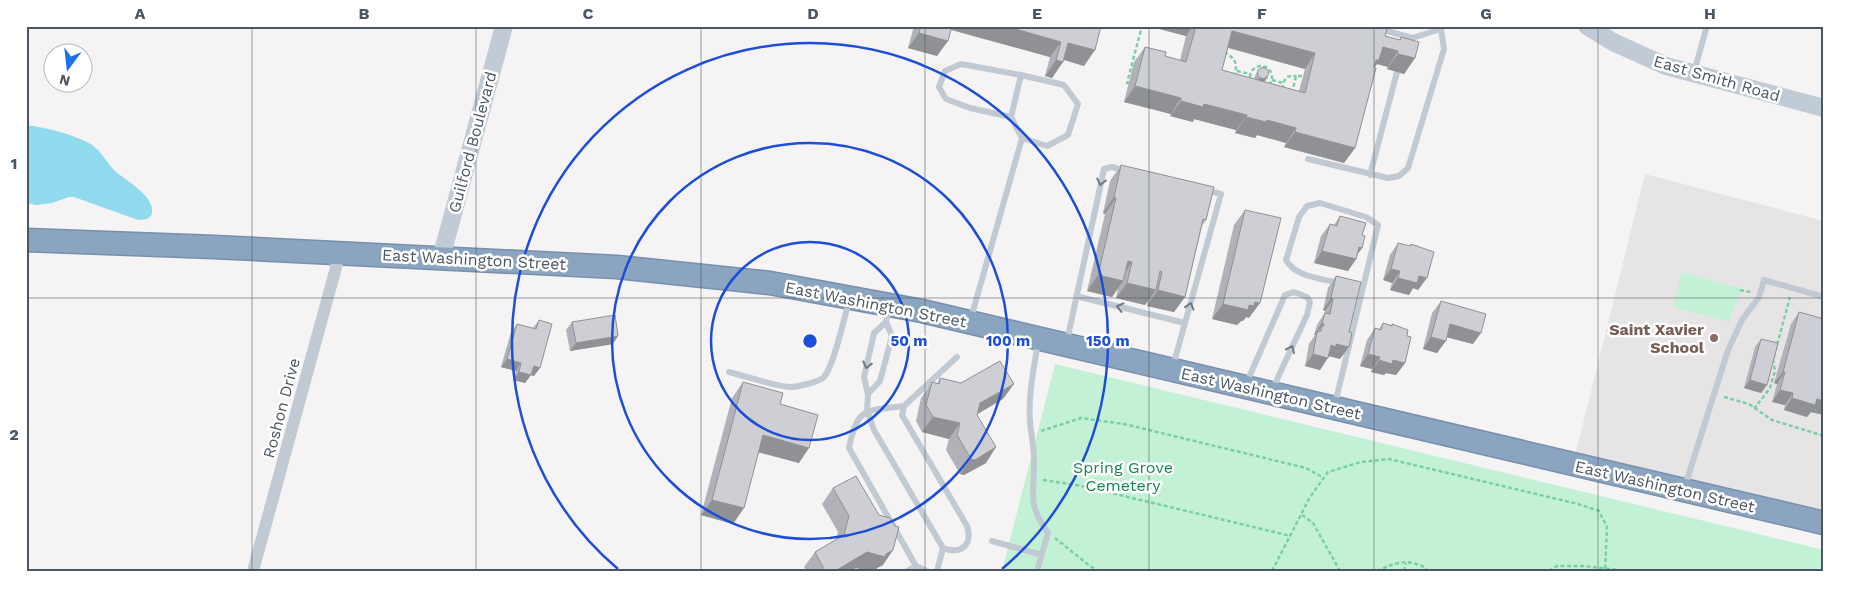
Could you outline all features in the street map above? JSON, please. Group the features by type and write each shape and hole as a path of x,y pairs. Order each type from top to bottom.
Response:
{"highway":[{"name":"East Washington Street","path":"26,240 617,267 694,274 770,284 850,297 888,313 970,322 1824,523"}],"street":[{"name":"Guilford Boulevard","path":"440,258 504,26"},
{"name":"East Smith Road","path":"1587,26 1637,54 1666,66 1824,108"},
{"name":"Roshon Drive","path":"253,571 340,253"}],"lane":[{"path":"1369,26 1412,38"},
{"path":"1694,74 1707,26"},
{"path":"1308,159 1388,178 1399,176 1408,168 1444,49 1441,28 1412,38 1405,42 1403,48"},
{"path":"961,64 1021,74 1064,85 1078,104 1068,134 1047,146 1022,138 1010,118 970,108 946,98 939,87 945,71 961,64"},
{"path":"1370,175 1397,72"},
{"path":"1010,118 1021,74"},
{"path":"970,322 1022,138"},
{"path":"1066,345 1104,169 1112,167 1130,172"},
{"path":"1172,370 1221,194 1194,188"},
{"path":"1334,408 1378,225 1366,217 1320,203 1307,206 1299,217 1286,260 1290,267 1311,276 1346,284"},
{"path":"1684,490 1728,350 1742,320 1759,297 1764,280 1824,297"},
{"path":"1354,286 1363,288"},
{"path":"1245,387 1285,294 1294,292 1307,297 1310,302 1307,316 1271,393"},
{"path":"1076,296 1185,323"},
{"path":"730,372 791,387 808,384 823,378 828,371 837,344 850,297"},
{"path":"888,313 874,333 864,377 868,394 867,411 874,430 943,548 951,551 961,549 967,544 970,535 967,526 902,415 904,406 957,357"},
{"path":"868,394 880,381 892,336 888,313"},
{"path":"1037,571 1048,532 1033,506 1034,460 1031,435 1030,391 1038,338"},
{"path":"904,406 867,411 859,419 853,430 850,448 916,566 927,571"},
{"path":"992,541 1042,555"},
{"path":"937,571 943,548"},
{"path":"907,571 916,566"}],"path":[{"path":"1129,84 1127,83 1142,26"},
{"path":"1220,51 1235,60 1236,70 1232,78"},
{"path":"1262,72 1264,66"},
{"path":"1258,88 1250,81 1250,74 1254,68 1264,66"},
{"path":"1258,88 1268,86 1272,80 1271,72 1264,66"},
{"path":"1236,70 1250,74"},
{"path":"1283,82 1290,76 1303,76"},
{"path":"1283,82 1284,90 1292,96 1296,76"},
{"path":"1272,80 1283,82"},
{"path":"1258,88 1259,82"},
{"path":"1754,409 1770,388 1774,372 1773,360 1792,288"},
{"path":"1770,347 1776,349"},
{"path":"1723,397 1749,404 1772,420 1824,436"},
{"path":"1031,435 1050,426 1081,418 1124,424 1306,468 1324,478"},
{"path":"1272,571 1310,497 1328,472 1362,462 1389,459 1578,504 1599,511 1607,527 1605,570"},
{"path":"1033,479 1082,486 1291,536"},
{"path":"1301,515 1313,523 1340,571"},
{"path":"1048,532 1099,571"},
{"path":"1377,571 1394,563 1412,561 1426,568 1427,571"},
{"path":"1404,571 1406,562"},
{"path":"1549,571 1558,566 1585,566 1605,570 1628,571"}],"shaded area":[{"name":"Saint Xavier School","path":"1645,174 1824,221 1824,514 1575,456"}],"green space":[{"path":"1682,272 1740,288 1741,291 1729,320 1726,321 1673,307"},
{"name":"Spring Grove Cemetery","path":"1055,364 1824,550 1824,571 1002,571"}],"water":[{"path":"26,125 50,129 89,143 115,171 146,196 152,209 151,216 147,219 138,220 74,197 37,205 26,203"}],"building":[{"path":"921,26 952,26 948,41 919,33"},
{"path":"1005,26 1101,26 1095,50 1068,43 1063,62 1056,60 1061,42"},
{"path":"1196,26 1388,26 1385,36 1400,40 1401,37 1419,42 1415,58 1398,54 1398,51 1383,47 1379,60 1376,60 1374,67 1376,68 1355,148 1295,132 1296,128 1267,120 1266,122 1246,117 1247,115 1204,104 1203,107 1181,101 1181,98 1135,86 1145,47 1166,52 1165,56 1186,62","holes":["1232,31 1315,53 1305,93 1222,70"]},
{"path":"1261,68 1265,68 1268,73 1267,77 1261,78 1258,75 1258,71"},
{"path":"1121,165 1214,187 1206,220 1203,219 1185,297 1158,290 1162,272 1160,271 1156,290 1127,283 1132,262 1128,261 1123,281 1098,275 1116,198 1114,197"},
{"path":"1245,210 1281,218 1260,303 1255,302 1254,306 1249,305 1248,310 1223,304"},
{"path":"1340,216 1366,223 1362,235 1365,236 1362,248 1359,247 1356,259 1322,251 1330,224 1337,226"},
{"path":"1398,243 1411,246 1411,244 1434,252 1427,278 1419,276 1417,283 1398,278 1400,271 1391,269"},
{"path":"1336,276 1361,282 1349,332 1352,333 1349,347 1336,344 1336,347 1331,345 1328,358 1313,354 1317,332 1321,331 1322,326 1324,326 1322,323 1325,313 1330,314 1333,299 1331,298"},
{"path":"1441,301 1486,314 1481,333 1450,324 1446,341 1431,337"},
{"path":"1799,312 1824,319 1824,401 1817,399 1815,405 1792,398 1793,393 1780,390"},
{"path":"615,315 618,336 576,343 572,322"},
{"path":"539,320 552,324 540,368 534,366 531,375 519,372 521,363 507,359 517,324 536,329"},
{"path":"1383,323 1408,330 1407,336 1411,337 1405,363 1393,360 1392,364 1379,360 1380,357 1368,354 1375,328 1381,330"},
{"path":"1761,339 1778,343 1767,385 1750,380"},
{"path":"1000,361 1014,384 980,403 977,415 996,447 975,460 971,459 957,435 960,423 933,417 926,405 932,382 939,384 940,378 961,383"},
{"path":"743,382 783,393 780,404 818,415 809,448 763,435 744,508 712,500"},
{"path":"856,476 879,515 890,518 895,526 899,527 893,550 886,554 885,557 867,552 835,571 825,571 815,552 844,535 849,516 833,488"}],"place":[{"name":"Saint Xavier School","path":"1714,338"}]}
